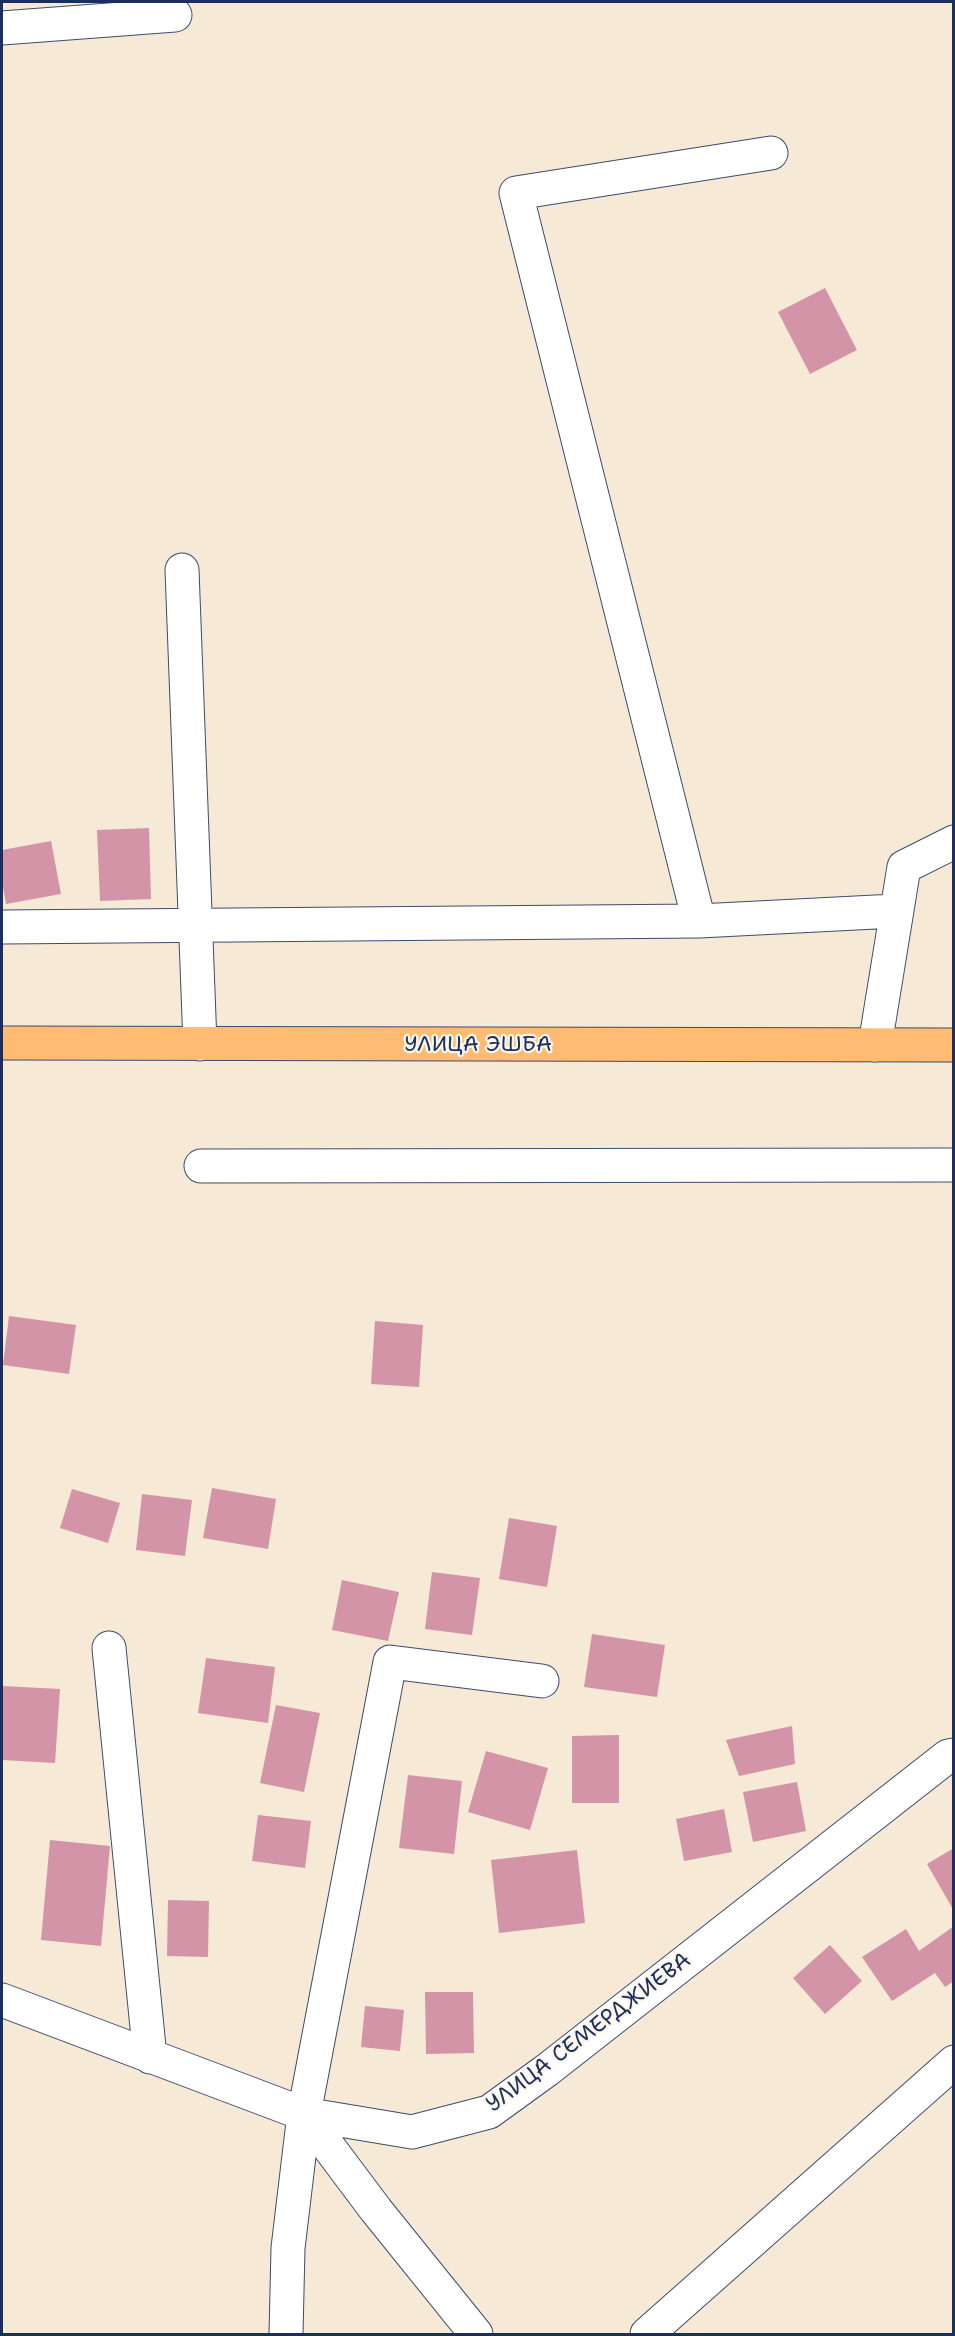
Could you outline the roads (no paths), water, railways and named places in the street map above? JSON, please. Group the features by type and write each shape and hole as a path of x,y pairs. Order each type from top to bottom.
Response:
{"highway":[{"name":"УЛИЦА ЭШБА","path":"2,1043 954,1046"}],"street":[{"path":"2,28 175,15"},
{"path":"699,921 516,193 771,153"},
{"path":"182,570 200,1044"},
{"path":"875,1045 895,911 904,867 954,842"},
{"path":"2,927 699,921 895,911"},
{"path":"201,1166 954,1165"},
{"path":"109,1648 150,2057"},
{"path":"286,2334 288,2248 304,2114 390,1662 542,1681"},
{"name":"УЛИЦА СЕМЕРДЖИЕВА","path":"2,2000 304,2114 412,2132 489,2112 948,1756 954,1755"},
{"path":"648,2334 954,2062"},
{"path":"304,2114 376,2210 476,2334"}]}
